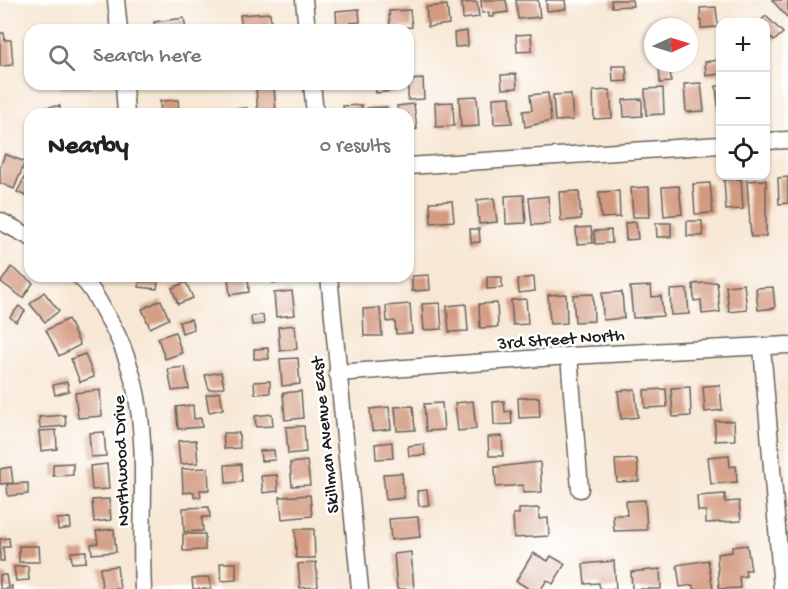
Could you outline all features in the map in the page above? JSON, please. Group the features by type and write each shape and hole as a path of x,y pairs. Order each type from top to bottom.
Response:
{"street":[{"path":"116,0 118,24"},
{"path":"304,0 306,24"},
{"path":"124,90 126,108"},
{"path":"313,90 314,108"},
{"path":"770,141 788,140"},
{"path":"414,166 716,145"},
{"path":"0,221 24,234"},
{"name":"Northwood Drive","path":"86,282 116,330 136,385 141,414 143,589"},
{"name":"Skillman Avenue East","path":"329,282 360,589"},
{"name":"3rd Street North","path":"337,373 569,356 788,345"},
{"path":"762,347 782,589"},
{"path":"569,356 580,489"}],"building":[{"path":"481,0 506,0 508,12 489,17 489,12 482,13"},
{"path":"516,0 538,0 540,17 518,19"},
{"path":"546,0 565,0 566,9 547,11"},
{"path":"611,0 632,0 633,6 612,7"},
{"path":"772,0 788,0 788,18"},
{"path":"477,2 479,17 463,19 462,3"},
{"path":"447,5 449,24 428,27 426,7"},
{"path":"716,7 716,27 701,28 700,8"},
{"path":"359,9 360,22 337,24 336,11"},
{"path":"410,10 412,24 390,24 389,11"},
{"path":"270,13 271,24 241,24 240,15"},
{"path":"184,18 185,24 154,24 154,22"},
{"path":"770,20 783,33 774,41 770,36"},
{"path":"467,31 468,46 455,47 454,33"},
{"path":"0,33 4,33 5,40 11,40 13,65 0,66"},
{"path":"531,34 532,51 517,52 516,35"},
{"path":"716,60 716,75 706,76 705,62"},
{"path":"612,66 626,66 627,81 613,82"},
{"path":"659,72 670,72 671,82 660,83"},
{"path":"516,74 517,88 502,89 501,75"},
{"path":"423,79 424,99 408,100 408,90 414,90 414,80"},
{"path":"701,83 704,111 686,112 684,84"},
{"path":"663,88 664,114 646,115 645,89"},
{"path":"256,90 274,90 276,108 258,108"},
{"path":"376,90 393,90 393,91 376,93"},
{"path":"610,90 612,118 594,119 593,91"},
{"path":"548,93 551,121 525,127 523,111 532,110 530,95"},
{"path":"571,94 573,120 555,121 553,95"},
{"path":"477,96 479,126 461,127 459,97"},
{"path":"510,97 512,123 494,124 493,98"},
{"path":"642,99 642,116 624,117 623,100"},
{"path":"178,100 179,108 161,108 160,101"},
{"path":"453,102 454,126 436,127 435,103"},
{"path":"414,104 417,129 414,129 414,108 397,108 397,106"},
{"path":"362,105 362,108 343,108 343,106"},
{"path":"5,154 24,162 14,189 0,183 0,167"},
{"path":"788,177 788,203 779,204 778,178"},
{"path":"24,179 24,195 17,192"},
{"path":"724,180 741,180 743,209 726,210"},
{"path":"766,180 766,236 751,237 747,181"},
{"path":"710,183 713,213 695,214 693,184"},
{"path":"679,186 682,214 664,216 662,187"},
{"path":"649,187 650,217 633,217 631,188"},
{"path":"579,191 581,219 561,221 559,192"},
{"path":"619,191 620,217 601,218 599,192"},
{"path":"524,195 526,223 506,224 505,196"},
{"path":"548,196 550,224 532,225 529,198"},
{"path":"494,198 497,222 479,224 477,200"},
{"path":"452,201 454,221 431,223 430,202"},
{"path":"687,221 702,221 703,236 687,236"},
{"path":"636,222 638,239 626,240 625,223"},
{"path":"656,223 671,223 671,237 657,237"},
{"path":"591,227 593,243 577,244 576,228"},
{"path":"470,229 479,229 480,242 471,243"},
{"path":"611,230 612,243 595,244 594,231"},
{"path":"11,267 24,276 24,282 33,283 23,298 1,282"},
{"path":"429,275 430,290 412,291 414,276"},
{"path":"487,277 502,277 502,288 487,289"},
{"path":"534,277 535,291 519,293 518,279"},
{"path":"139,282 158,282 157,289 139,287"},
{"path":"186,282 193,298 178,304 172,288"},
{"path":"228,282 248,282 249,292 230,295"},
{"path":"717,282 720,312 702,314 701,300 694,301 693,284"},
{"path":"744,284 747,310 729,312 726,286"},
{"path":"651,286 652,297 661,296 663,316 633,318 630,287"},
{"path":"773,287 775,308 758,310 756,288"},
{"path":"687,289 689,314 671,315 670,290"},
{"path":"292,291 295,315 276,317 274,293"},
{"path":"44,292 59,311 45,322 30,304"},
{"path":"622,292 624,318 603,320 602,293"},
{"path":"566,294 567,323 550,324 548,295"},
{"path":"593,294 594,321 575,322 573,295"},
{"path":"526,299 528,324 513,325 511,300"},
{"path":"161,300 169,319 150,328 142,309"},
{"path":"440,303 442,329 424,330 422,304"},
{"path":"497,303 498,327 480,328 479,304"},
{"path":"410,304 412,333 396,334 395,321 387,322 386,306"},
{"path":"466,304 468,331 449,332 447,306"},
{"path":"19,306 25,311 16,322 10,317"},
{"path":"380,308 382,336 364,336 363,309"},
{"path":"263,315 264,324 252,325 251,316"},
{"path":"68,319 80,345 59,356 46,330"},
{"path":"191,319 194,329 182,333 179,322"},
{"path":"295,325 297,349 280,351 278,327"},
{"path":"175,332 182,353 165,359 158,338"},
{"path":"268,348 269,359 254,359 254,349"},
{"path":"85,354 94,377 80,382 71,359"},
{"path":"298,358 300,384 282,386 280,359"},
{"path":"185,367 189,389 172,391 168,369"},
{"path":"221,372 224,387 209,390 205,375"},
{"path":"270,381 270,393 255,394 254,382"},
{"path":"67,382 69,391 55,395 53,385"},
{"path":"720,385 722,410 705,412 703,386"},
{"path":"690,387 691,416 673,417 671,388"},
{"path":"635,389 638,417 621,419 618,391"},
{"path":"666,389 667,407 645,408 644,390"},
{"path":"100,390 102,416 78,418 75,393"},
{"path":"301,391 303,418 285,420 283,393"},
{"path":"220,392 223,409 209,412 206,395"},
{"path":"539,397 540,417 519,418 518,398"},
{"path":"473,401 476,429 458,431 455,403"},
{"path":"504,401 505,412 511,411 512,424 494,425 493,402"},
{"path":"442,403 444,430 426,431 424,404"},
{"path":"193,405 194,419 201,418 202,427 178,429 176,407"},
{"path":"413,406 415,430 397,431 395,407"},
{"path":"389,407 391,429 372,431 370,409"},
{"path":"272,414 273,426 256,427 255,416"},
{"path":"65,415 66,426 40,428 39,417"},
{"path":"715,421 734,421 735,440 715,441"},
{"path":"304,426 306,452 288,454 286,427"},
{"path":"56,430 57,449 41,451 39,431"},
{"path":"104,432 106,456 91,457 89,433"},
{"path":"223,433 239,433 240,448 224,449"},
{"path":"502,436 503,456 489,456 488,437"},
{"path":"196,440 198,463 180,464 178,441"},
{"path":"392,442 393,458 376,459 375,444"},
{"path":"424,444 425,455 409,456 408,446"},
{"path":"274,450 275,460 261,461 260,451"},
{"path":"729,455 730,467 736,466 737,482 711,484 708,457"},
{"path":"637,459 639,481 617,482 615,460"},
{"path":"307,461 310,485 292,486 290,463"},
{"path":"540,462 542,492 523,493 523,485 496,487 495,467"},
{"path":"73,463 73,475 53,476 53,464"},
{"path":"107,464 109,489 92,490 90,466"},
{"path":"241,464 242,482 226,483 225,465"},
{"path":"11,467 13,483 0,484 0,469"},
{"path":"208,468 209,490 200,490 201,497 194,497 194,492 183,493 182,469"},
{"path":"402,473 404,498 386,500 383,474"},
{"path":"277,475 278,491 263,493 261,476"},
{"path":"28,483 28,494 8,496 7,484"},
{"path":"427,490 429,505 419,506 417,491"},
{"path":"725,494 725,502 739,501 741,521 706,523 706,511 698,511 697,496"},
{"path":"310,495 312,516 282,519 280,497"},
{"path":"109,499 111,520 94,522 92,500"},
{"path":"645,500 647,530 614,531 613,515 627,515 626,501"},
{"path":"209,507 210,517 202,517 203,531 184,532 183,508"},
{"path":"539,508 539,519 548,518 549,536 514,538 513,514 519,514 519,509"},
{"path":"418,517 420,537 391,540 389,519"},
{"path":"70,518 71,528 58,530 57,519"},
{"path":"114,529 116,552 92,554 91,544 98,543 96,531"},
{"path":"295,529 314,529 315,558 296,558"},
{"path":"183,534 205,534 205,550 183,551"},
{"path":"9,538 10,547 3,547 4,561 0,561 0,539"},
{"path":"747,545 751,570 745,570 746,576 739,577 740,588 719,589 717,554 732,552 732,547"},
{"path":"19,546 39,546 40,562 19,562"},
{"path":"86,551 86,562 72,563 71,552"},
{"path":"411,552 414,589 397,589 394,554"},
{"path":"533,553 548,561 551,556 565,564 553,584 547,580 541,589 529,589 516,581"},
{"path":"708,560 713,589 693,589 693,585 680,587 677,565"},
{"path":"614,561 616,589 600,589 599,583 585,584 583,564"},
{"path":"316,562 318,587 300,588 298,564"},
{"path":"220,563 236,563 236,580 221,581"},
{"path":"28,566 29,580 16,581 14,567"},
{"path":"117,566 120,589 102,589 100,568"},
{"path":"660,569 661,589 632,589 631,572"},
{"path":"0,575 6,575 8,587 12,586 12,589 0,589"},
{"path":"209,577 211,589 193,589 192,579"}]}
